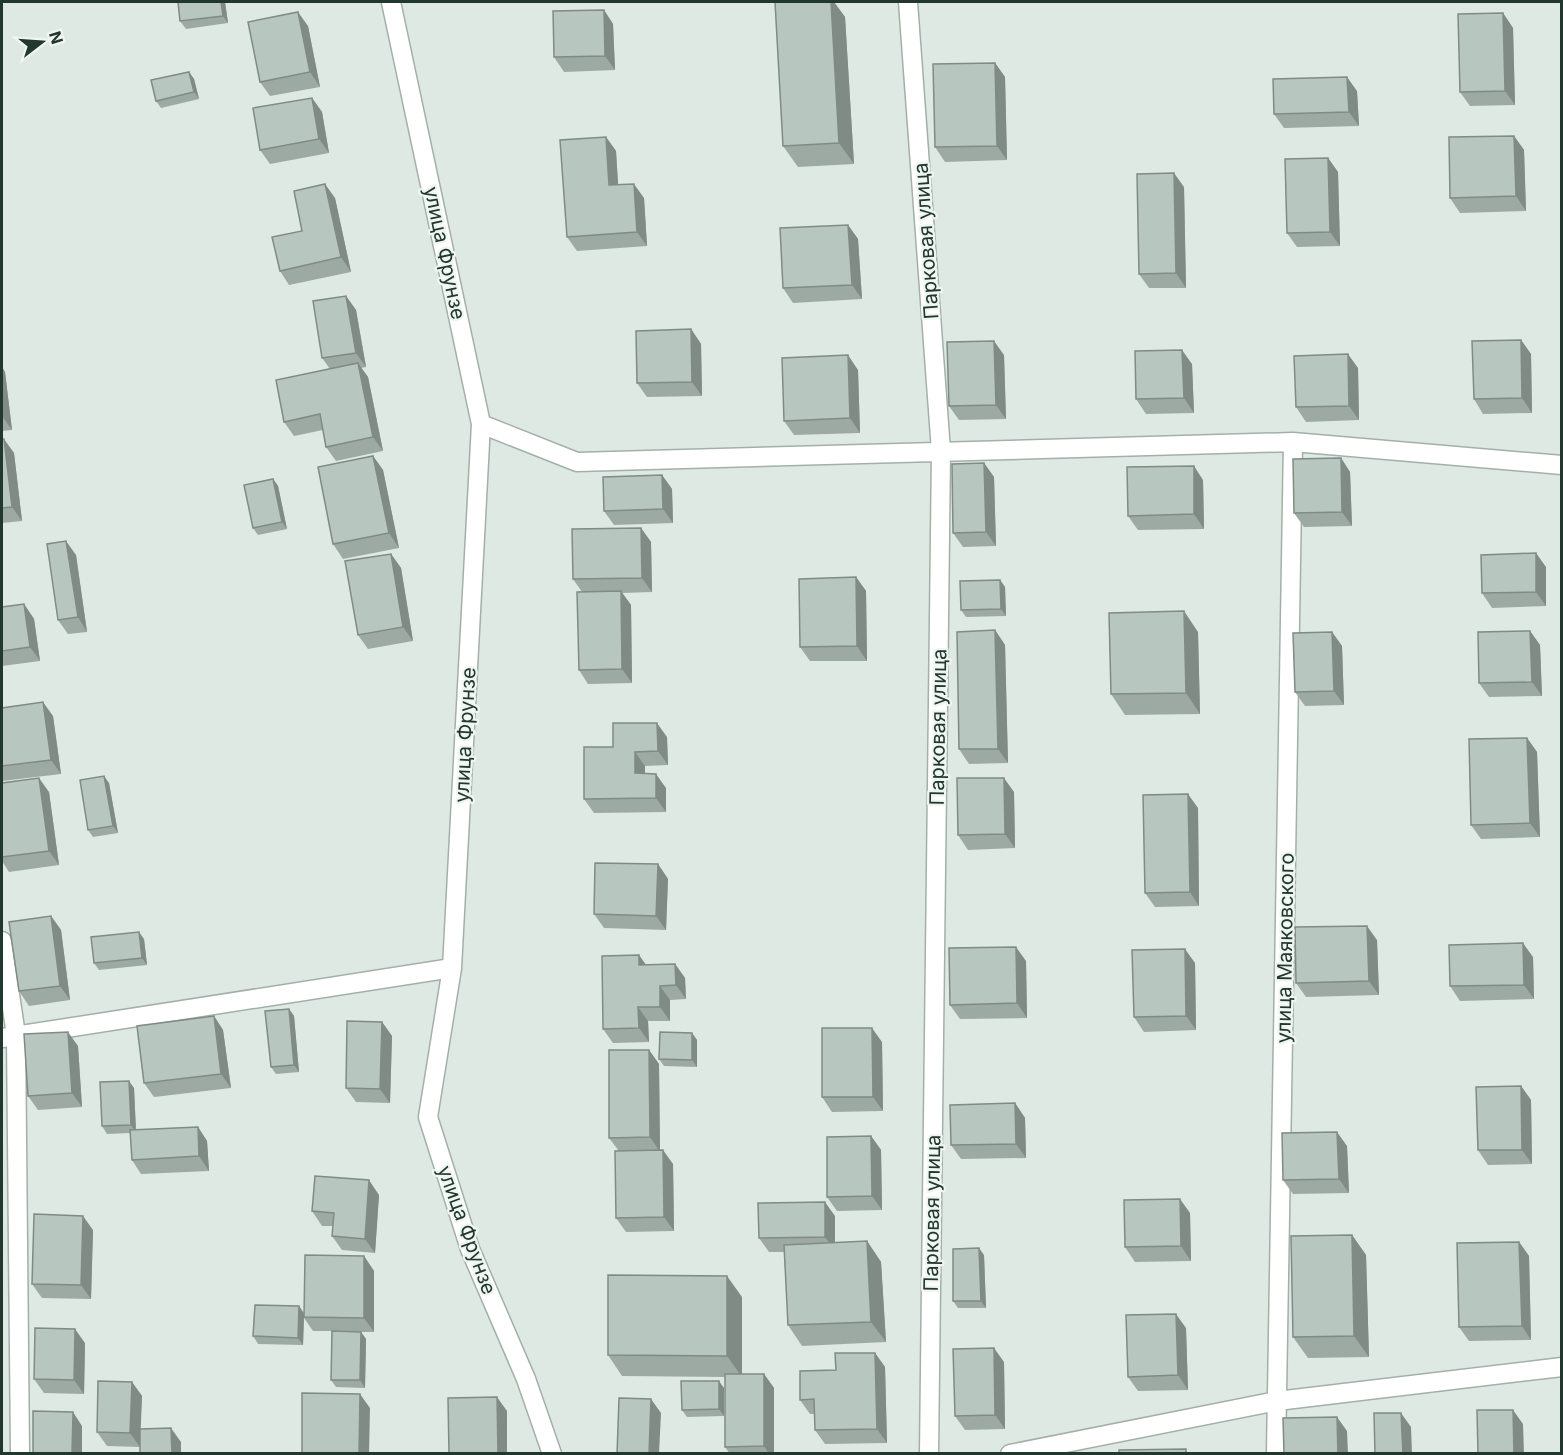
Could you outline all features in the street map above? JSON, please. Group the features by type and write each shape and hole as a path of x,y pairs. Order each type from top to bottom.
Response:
{"street":[{"name":"улица Фрунзе","path":"391,2 482,424 452,968 428,1117 470,1249 526,1379 552,1454"},
{"name":"Парковая улица","path":"908,2 941,451 928,1454"},
{"path":"482,424 577,462 1293,442 1562,465"},
{"name":"улица Маяковского","path":"1276,1454 1293,442"},
{"path":"2,941 9,1037 20,1454"},
{"path":"9,1037 452,968"},
{"path":"1010,1454 1277,1401 1562,1367"}],"building":[{"path":"178,2 221,2 223,16 180,21"},
{"path":"775,2 831,2 839,143 783,146"},
{"path":"604,10 605,56 554,57 553,11"},
{"path":"298,12 310,72 260,82 248,22"},
{"path":"1503,13 1505,91 1460,92 1458,14"},
{"path":"995,63 997,146 935,147 933,64"},
{"path":"189,72 194,92 156,101 151,80"},
{"path":"1347,77 1349,112 1274,114 1273,79"},
{"path":"312,98 319,139 260,150 253,108"},
{"path":"1514,136 1516,196 1450,198 1449,137"},
{"path":"606,137 609,185 634,184 637,232 567,237 560,140"},
{"path":"1328,158 1330,232 1287,233 1285,159"},
{"path":"1174,173 1176,273 1139,274 1137,174"},
{"path":"325,184 341,257 280,271 272,237 302,231 294,191"},
{"path":"848,225 852,285 783,288 780,228"},
{"path":"346,296 356,353 322,358 313,301"},
{"path":"691,329 692,382 637,383 636,331"},
{"path":"1521,340 1522,398 1474,399 1472,341"},
{"path":"994,341 996,405 949,406 947,342"},
{"path":"1182,350 1184,398 1136,399 1135,351"},
{"path":"1348,354 1349,406 1296,407 1294,356"},
{"path":"848,355 850,418 784,421 782,358"},
{"path":"358,363 373,437 326,447 320,414 284,422 276,380"},
{"path":"2,439 4,439 12,507 2,508"},
{"path":"373,456 389,533 333,544 318,467"},
{"path":"1341,458 1342,512 1294,513 1293,459"},
{"path":"984,463 986,532 953,533 952,464"},
{"path":"1194,466 1194,514 1128,516 1127,467"},
{"path":"662,475 663,509 604,511 603,477"},
{"path":"273,479 282,522 253,528 244,485"},
{"path":"641,528 642,578 573,579 572,529"},
{"path":"66,541 78,617 58,620 47,544"},
{"path":"1536,553 1536,592 1482,593 1481,555"},
{"path":"391,554 403,627 358,635 345,561"},
{"path":"856,577 857,646 800,647 799,579"},
{"path":"1000,580 1001,609 961,610 960,581"},
{"path":"621,591 622,669 579,670 577,592"},
{"path":"24,604 30,647 2,651 2,607"},
{"path":"1184,611 1186,693 1111,694 1109,613"},
{"path":"995,630 998,749 959,749 957,632"},
{"path":"1530,631 1532,682 1479,683 1478,632"},
{"path":"1332,632 1334,691 1295,692 1293,633"},
{"path":"43,702 51,760 2,766 2,708"},
{"path":"613,723 657,723 658,751 635,752 635,773 656,774 656,798 584,799 584,747 613,747"},
{"path":"1527,738 1530,823 1471,825 1469,739"},
{"path":"104,776 113,826 88,830 80,780"},
{"path":"39,778 49,851 2,857 2,783"},
{"path":"957,778 1004,778 1005,834 958,835"},
{"path":"1188,794 1190,892 1145,893 1143,795"},
{"path":"595,863 658,864 656,916 594,914"},
{"path":"51,916 60,986 19,991 9,922"},
{"path":"1367,926 1369,981 1296,983 1295,927"},
{"path":"139,932 142,958 94,963 91,937"},
{"path":"1523,943 1524,985 1450,986 1449,945"},
{"path":"1016,947 1017,1003 950,1005 949,948"},
{"path":"1185,949 1186,1016 1134,1017 1132,950"},
{"path":"639,955 639,965 675,964 676,985 660,986 660,1007 638,1007 639,1028 603,1029 602,956"},
{"path":"289,1009 294,1065 271,1067 265,1011"},
{"path":"214,1016 221,1074 144,1083 137,1026"},
{"path":"347,1021 382,1022 380,1089 346,1088"},
{"path":"822,1028 872,1028 873,1097 822,1097"},
{"path":"68,1032 72,1093 28,1096 24,1034"},
{"path":"660,1032 692,1033 692,1060 659,1059"},
{"path":"609,1050 649,1050 650,1137 609,1138"},
{"path":"129,1081 131,1125 102,1126 100,1082"},
{"path":"1521,1086 1522,1150 1478,1150 1476,1087"},
{"path":"1015,1103 1016,1144 951,1145 950,1105"},
{"path":"198,1127 199,1156 132,1160 130,1130"},
{"path":"1337,1132 1339,1179 1283,1180 1282,1133"},
{"path":"871,1136 872,1196 827,1197 827,1137"},
{"path":"663,1150 664,1217 616,1218 615,1151"},
{"path":"315,1176 369,1180 365,1239 332,1236 334,1213 312,1211"},
{"path":"1180,1199 1181,1246 1125,1247 1124,1200"},
{"path":"825,1202 825,1237 759,1238 758,1203"},
{"path":"34,1214 83,1216 81,1285 32,1284"},
{"path":"1352,1235 1354,1336 1293,1337 1291,1236"},
{"path":"867,1241 871,1322 788,1325 784,1245"},
{"path":"1519,1242 1522,1326 1459,1327 1457,1243"},
{"path":"979,1248 981,1301 953,1301 953,1249"},
{"path":"305,1255 364,1256 364,1318 304,1317"},
{"path":"608,1275 727,1276 727,1356 608,1355"},
{"path":"255,1305 299,1306 298,1338 253,1336"},
{"path":"1176,1314 1178,1375 1128,1377 1126,1315"},
{"path":"35,1328 75,1329 74,1380 34,1379"},
{"path":"332,1331 361,1332 360,1380 331,1380"},
{"path":"994,1348 995,1415 955,1416 953,1349"},
{"path":"835,1353 875,1353 877,1429 815,1430 814,1399 800,1400 800,1371 836,1370"},
{"path":"725,1374 764,1374 764,1446 725,1447"},
{"path":"98,1381 132,1382 130,1433 97,1432"},
{"path":"681,1381 719,1381 719,1409 682,1410"},
{"path":"302,1393 360,1394 359,1454 302,1454"},
{"path":"497,1397 498,1454 449,1454 448,1398"},
{"path":"619,1398 651,1399 649,1454 617,1454"},
{"path":"1477,1410 1513,1410 1514,1454 1478,1454"},
{"path":"33,1411 73,1412 72,1454 33,1454"},
{"path":"1374,1413 1401,1413 1403,1454 1375,1454"},
{"path":"1337,1417 1338,1454 1284,1454 1283,1418"},
{"path":"171,1428 172,1454 140,1454 140,1429"},
{"path":"1186,1449 1186,1454 1119,1454 1119,1450"}]}
